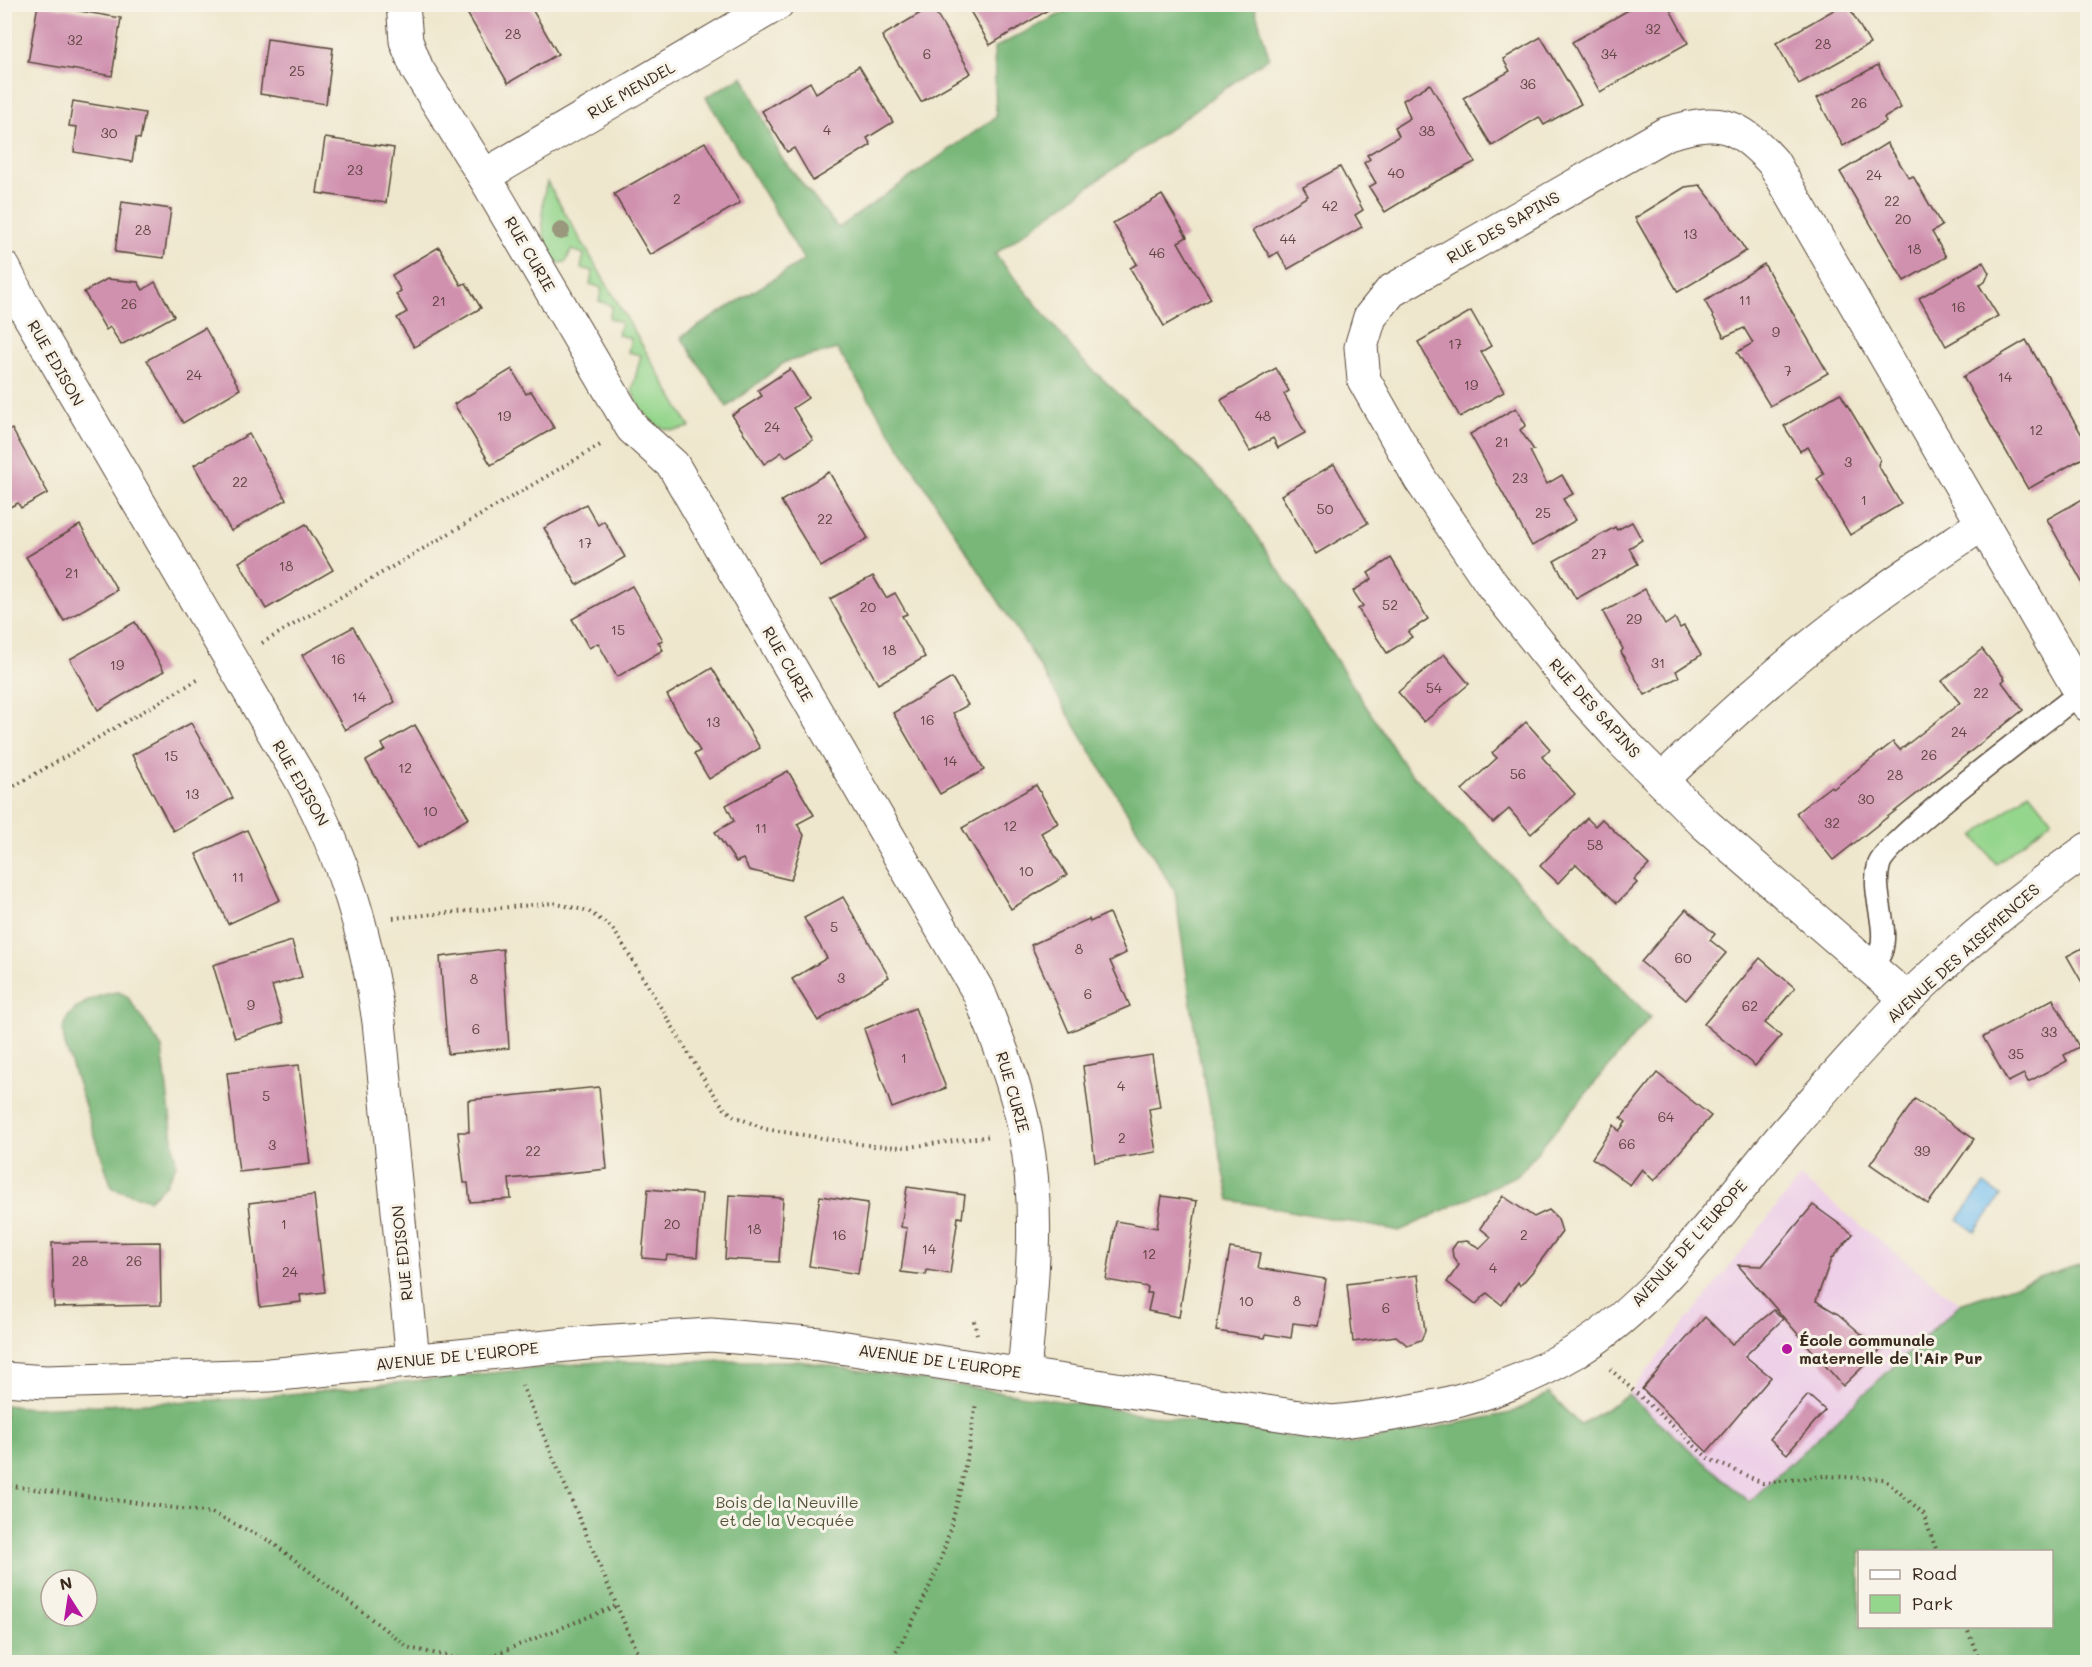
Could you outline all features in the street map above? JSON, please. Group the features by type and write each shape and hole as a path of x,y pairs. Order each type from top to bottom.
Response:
{"street":[{"name":"RUE CURIE","path":"403,4 406,41 417,69 484,176 632,428 674,465 979,993 1013,1084 1029,1157 1035,1228 1023,1373"},
{"name":"RUE MENDEL","path":"484,176 777,4"},
{"name":"RUE DES SAPINS","path":"1907,999 1705,824 1597,714 1493,586 1420,479 1378,410 1364,380 1361,347 1370,317 1391,291 1665,134 1697,124 1726,126 1751,138 1773,162 1981,525 2084,699"},
{"name":"RUE EDISON","path":"4,268 20,300 302,781 328,828 347,878 370,969 379,1022 413,1360"},
{"path":"1662,780 1713,731 1811,646 1919,566 1981,525"},
{"name":"AVENUE DES AISEMENCES","path":"1774,1146 1907,999 1987,926 2040,883 2088,849"},
{"name":"AVENUE DE L'EUROPE","path":"4,1379 46,1382 269,1375 508,1351 711,1335 820,1344 1023,1373 1332,1422 1391,1416 1454,1404 1517,1382 1586,1343 1645,1295 1774,1146"}],"lane":[{"name":"RUE DES SAPINS","path":"1871,967 1881,952 1882,937 1877,887 1879,863 1908,832 2084,699"}],"path":[{"path":"260,644 606,441"},
{"path":"4,792 209,674"},
{"path":"384,919 553,903 588,911 611,927 619,938 706,1084 724,1108 734,1116 765,1129 873,1146 909,1147 1000,1135"},
{"path":"1586,1343 1630,1389 1708,1459 1763,1483 1824,1476 1884,1479 1923,1513 1937,1550"},
{"path":"508,1351 641,1662"},
{"path":"890,1662 912,1625 939,1563 958,1495 982,1367"},
{"path":"4,1485 212,1513 270,1541 409,1648 477,1662 616,1606"},
{"path":"1967,1628 1980,1662"}],"shaded area":[{"name":"École communale maternelle de l'Air Pur","path":"1800,1177 1960,1304 1749,1502 1628,1395"}],"green space":[{"path":"1078,5 1254,5 1269,57 995,254 1081,359 1235,502 1405,767 1650,1017 1519,1174 1400,1231 1230,1200 1197,1046 1175,892 1031,652 837,349 785,362 727,407 681,337 804,260 706,97 743,76 781,157 838,228 996,117 994,48"},
{"path":"547,182 690,427 670,430 661,427 647,417 632,391 641,355 628,352 631,338 618,335 621,322 609,318 612,306 599,301 602,288 590,284 593,271 581,268 584,254 571,250 566,262 559,263 552,257 547,248 543,225 543,201"},
{"path":"2029,792 2052,820 1996,864 1974,836"},
{"path":"118,992 127,996 162,1048 176,1165 166,1184 149,1200 112,1188 65,1045 63,1028 72,1013 94,998"},
{"name":"Bois de la Neuville et de la Vecquée","path":"2087,1261 2087,1662 5,1662 5,1405 32,1408 241,1399 597,1362 799,1361 1344,1445 1511,1413 1549,1393 1580,1425 1628,1395 1749,1502 1960,1304"}],"water":[{"path":"1984,1184 2001,1196 1975,1232 1958,1219"}],"building":[{"path":"38,4 121,18 112,76 28,62"},
{"path":"482,4 529,4 558,54 508,83 467,13"},
{"path":"966,4 1058,4 990,45"},
{"path":"1639,4 1667,4 1688,43 1600,92 1572,42"},
{"path":"1847,4 1870,44 1799,84 1776,43"},
{"path":"932,6 971,73 921,102 882,36"},
{"path":"1541,37 1581,104 1544,125 1539,117 1492,146 1463,98 1510,71 1503,59"},
{"path":"267,39 333,48 326,104 260,94"},
{"path":"1878,65 1901,108 1884,118 1886,122 1843,146 1817,98"},
{"path":"859,66 893,122 867,138 871,145 813,181 794,148 787,152 762,111 810,82 816,93"},
{"path":"1430,84 1475,162 1429,185 1385,212 1369,187 1376,183 1364,163 1370,159 1367,155 1399,136 1395,127 1410,118 1403,100"},
{"path":"73,101 145,113 140,139 136,138 132,162 74,152 77,127 69,126"},
{"path":"325,138 394,148 386,203 317,193"},
{"path":"705,142 740,203 650,255 614,194"},
{"path":"1887,143 1909,178 1913,176 1942,226 1932,232 1946,257 1904,281 1840,172"},
{"path":"1340,167 1363,210 1355,215 1362,227 1288,269 1278,252 1270,257 1253,230 1308,196 1303,187"},
{"path":"1700,185 1746,251 1678,292 1635,218 1685,187"},
{"path":"1162,195 1187,237 1178,242 1211,299 1164,326 1130,268 1137,264 1113,223"},
{"path":"122,202 171,209 164,258 115,252"},
{"path":"439,247 461,285 466,283 481,308 414,347 397,318 407,312 396,294 401,291 392,275"},
{"path":"1983,262 1989,273 1985,282 1979,285 1998,316 1946,346 1919,298"},
{"path":"1764,264 1828,373 1770,406 1737,352 1753,343 1744,328 1724,337 1705,301"},
{"path":"107,279 138,282 143,290 155,282 174,316 121,345 110,327 106,330 84,292"},
{"path":"1471,311 1491,346 1481,352 1504,392 1460,417 1418,342"},
{"path":"205,328 240,389 183,423 147,360"},
{"path":"2026,340 2088,445 2088,455 2028,489 1963,377"},
{"path":"1276,368 1289,391 1284,394 1305,433 1278,448 1273,438 1250,451 1221,400"},
{"path":"512,369 526,394 531,391 554,428 491,465 454,404"},
{"path":"790,369 808,398 793,408 813,440 786,457 782,452 764,464 732,415 762,396 758,390"},
{"path":"1840,393 1880,459 1878,465 1901,504 1850,535 1817,479 1824,474 1808,447 1800,451 1784,426"},
{"path":"1516,408 1526,425 1520,430 1534,450 1530,451 1547,484 1562,475 1573,494 1563,499 1576,520 1532,546 1470,434"},
{"path":"12,429 48,493 21,508 18,503 4,510 4,433"},
{"path":"249,434 286,500 231,531 194,465"},
{"path":"1334,464 1368,523 1316,554 1281,495"},
{"path":"829,472 868,538 821,567 781,501"},
{"path":"2088,496 2088,593 2047,519"},
{"path":"586,504 598,525 604,521 625,557 577,585 544,528"},
{"path":"1632,522 1642,540 1629,548 1638,564 1576,599 1554,561 1615,527 1617,530"},
{"path":"306,524 333,570 266,609 239,562"},
{"path":"80,525 117,590 64,621 26,557"},
{"path":"1391,558 1428,619 1408,632 1412,637 1387,653 1358,609 1363,606 1353,591 1372,579 1368,573"},
{"path":"873,576 886,598 895,593 907,614 902,616 925,657 878,684 830,599"},
{"path":"632,586 663,640 658,642 663,650 617,677 598,643 589,648 572,619"},
{"path":"1645,589 1665,625 1675,618 1680,628 1684,626 1701,655 1676,671 1679,677 1645,695 1621,652 1623,649 1603,612"},
{"path":"135,622 164,671 98,710 70,659"},
{"path":"353,627 395,702 345,730 302,655"},
{"path":"1982,649 2005,679 2002,682 2023,710 1833,860 1796,813 1831,786 1833,789 1893,742 1900,750 1960,703 1942,681"},
{"path":"1444,654 1469,684 1424,722 1398,692"},
{"path":"712,668 760,748 709,779 694,754 700,751 667,695"},
{"path":"952,678 968,705 953,713 984,770 940,794 893,713"},
{"path":"1526,722 1550,749 1542,757 1575,794 1531,834 1509,809 1493,823 1462,790 1497,758 1492,753"},
{"path":"191,723 233,798 173,831 132,755"},
{"path":"415,725 469,818 418,848 366,761 385,750 382,744"},
{"path":"788,771 814,815 797,824 804,835 791,880 749,870 743,859 736,862 715,832 734,821 726,805"},
{"path":"1036,785 1058,823 1041,833 1067,875 1011,909 962,828"},
{"path":"1587,818 1595,826 1602,819 1649,865 1634,880 1637,883 1617,903 1576,864 1558,883 1540,866"},
{"path":"247,830 280,900 228,924 196,854"},
{"path":"843,897 889,977 818,1021 792,979 827,958 804,918"},
{"path":"1686,909 1715,934 1710,940 1726,953 1686,1000 1641,962"},
{"path":"1109,913 1126,953 1110,961 1130,1006 1069,1032 1031,945 1089,919 1090,922"},
{"path":"292,941 302,977 272,986 283,1023 235,1038 213,965"},
{"path":"2088,945 2088,993 2067,956"},
{"path":"503,949 509,1048 448,1054 440,957"},
{"path":"1760,958 1795,988 1765,1023 1781,1036 1755,1066 1704,1024"},
{"path":"2053,999 2079,1047 2064,1055 2067,1061 2028,1082 2024,1074 2008,1082 1983,1037"},
{"path":"915,1008 946,1088 892,1108 864,1029"},
{"path":"1152,1055 1160,1107 1149,1109 1156,1152 1095,1162 1083,1066"},
{"path":"299,1065 310,1164 239,1172 227,1073"},
{"path":"1657,1073 1711,1116 1654,1181 1642,1169 1630,1185 1592,1158 1614,1125 1619,1131 1626,1122 1621,1118"},
{"path":"599,1087 607,1169 509,1179 511,1199 470,1202 468,1183 464,1183 458,1132 469,1132 468,1100"},
{"path":"1915,1099 1974,1139 1928,1204 1870,1164"},
{"path":"907,1187 965,1195 962,1218 958,1217 950,1274 927,1270 926,1275 901,1272 907,1228 901,1227"},
{"path":"648,1189 702,1194 697,1257 667,1255 666,1260 642,1258"},
{"path":"314,1195 325,1292 300,1295 301,1302 260,1307 249,1203"},
{"path":"729,1195 783,1198 779,1262 725,1259"},
{"path":"820,1196 868,1203 858,1274 809,1266"},
{"path":"1162,1196 1197,1201 1179,1317 1148,1311 1152,1293 1147,1293 1148,1287 1106,1280 1116,1221 1157,1228"},
{"path":"1503,1196 1534,1217 1549,1210 1558,1219 1562,1232 1533,1271 1520,1286 1518,1282 1502,1305 1487,1293 1476,1304 1447,1282 1459,1265 1453,1257 1452,1249 1457,1242 1467,1241 1480,1248 1491,1237 1480,1228"},
{"path":"1813,1205 1853,1234 1831,1259 1816,1301 1838,1314 1880,1350 1843,1386 1738,1265 1762,1266"},
{"path":"160,1242 161,1305 54,1307 52,1243"},
{"path":"1230,1248 1261,1253 1258,1268 1326,1279 1318,1326 1293,1323 1291,1338 1266,1334 1265,1338 1216,1331"},
{"path":"1418,1275 1425,1331 1421,1340 1407,1345 1396,1336 1353,1342 1347,1284"},
{"path":"1774,1310 1783,1319 1745,1356 1771,1377 1707,1452 1642,1389 1705,1317 1732,1344"},
{"path":"1808,1395 1825,1410 1787,1454 1770,1439"}],"place":[{"name":"École communale maternelle de l'Air Pur","path":"1787,1349"}]}
